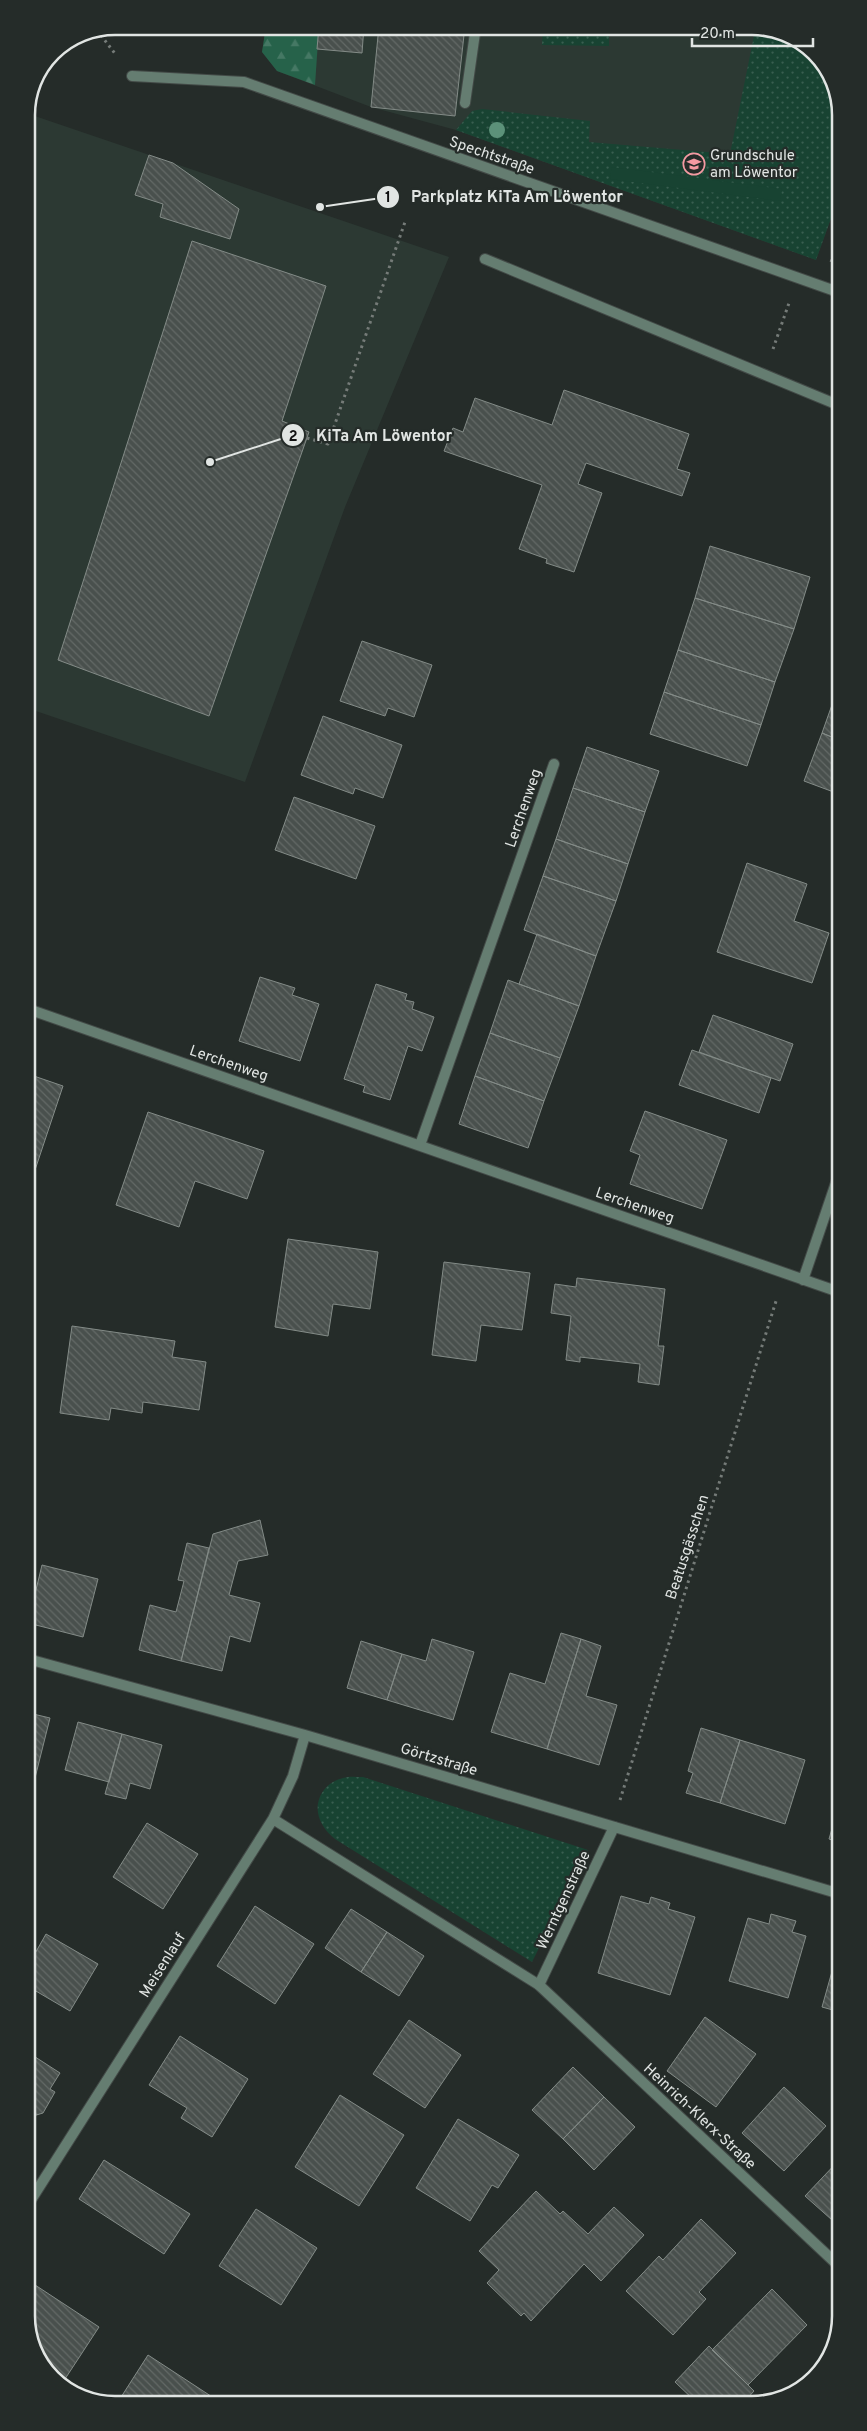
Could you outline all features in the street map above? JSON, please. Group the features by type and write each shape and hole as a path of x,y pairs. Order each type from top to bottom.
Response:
{"street":[{"path":"465,103 475,35"},
{"name":"Spechtstraße","path":"132,76 244,82 832,290"},
{"path":"485,259 832,402"},
{"name":"Lerchenweg","path":"420,1145 554,764"},
{"name":"Lerchenweg","path":"35,1011 832,1290"},
{"path":"803,1280 832,1195"},
{"name":"Görtzstraße","path":"35,1661 305,1735 832,1892"},
{"name":"Meisenlauf","path":"35,2195 273,1819 293,1776 305,1735"},
{"path":"273,1819 539,1985"},
{"name":"Werntgenstraße","path":"539,1985 614,1827"},
{"name":"Heinrich-Klerx-Straße","path":"539,1985 832,2260"}],"path":[{"path":"102,37 132,76"},
{"path":"307,438 328,444 405,222"},
{"path":"764,373 798,277"},
{"name":"Beatusgässchen","path":"614,1827 622,1788 785,1274"}],"shaded area":[{"name":"Grundschule am Löwentor","path":"265,35 758,35 773,38 783,41 805,55 819,70 826,84 832,115 832,216 816,260 456,130 371,107 277,71 262,52"},
{"path":"35,116 449,257 345,507 245,782 35,711"}],"green space":[{"path":"265,35 318,35 315,85 277,71 262,52"},
{"path":"543,35 609,35 609,46 542,45"},
{"path":"754,35 783,41 805,55 819,70 826,84 831,104 832,216 816,260 456,130 472,111 482,109 590,121 589,142 730,154"},
{"path":"612,167 782,189 780,201 610,179"},
{"path":"363,1777 588,1850 532,1962 335,1839 328,1832 322,1824 318,1810 318,1802 324,1790 329,1785 343,1778"}],"building":[{"path":"318,35 363,35 362,53 317,49"},
{"path":"378,35 464,35 455,116 371,107"},
{"path":"149,155 173,163 239,209 230,239 160,217 163,204 135,195"},
{"path":"192,241 326,286 282,421 309,432 209,716 58,660"},
{"path":"564,390 689,434 677,469 690,473 682,496 586,463 578,484 602,493 574,572 546,563 547,559 519,549 542,485 444,451 453,428 463,432 475,398 552,425"},
{"path":"710,546 810,577 794,629 695,598"},
{"path":"695,598 794,629 775,682 678,650"},
{"path":"362,641 432,665 414,717 388,708 385,716 340,701"},
{"path":"678,650 775,682 761,725 664,692"},
{"path":"664,692 761,725 747,766 650,734"},
{"path":"832,705 832,737 822,733"},
{"path":"323,716 402,745 383,798 355,788 353,794 301,775"},
{"path":"822,733 832,737 832,791 804,781"},
{"path":"587,747 659,771 645,812 573,788"},
{"path":"573,788 645,812 628,864 556,839"},
{"path":"294,797 375,826 356,879 275,850"},
{"path":"556,839 628,864 616,901 543,876"},
{"path":"747,863 807,884 794,921 829,933 812,983 717,952"},
{"path":"543,876 616,901 596,956 524,930"},
{"path":"537,934 596,956 579,1006 519,984"},
{"path":"260,977 295,988 292,995 319,1004 300,1061 239,1041"},
{"path":"508,980 579,1006 560,1058 490,1033"},
{"path":"376,984 407,994 405,1000 414,1002 412,1009 434,1017 422,1051 408,1046 390,1100 363,1092 365,1086 344,1079"},
{"path":"713,1015 793,1044 780,1081 699,1052"},
{"path":"490,1033 560,1058 544,1101 475,1076"},
{"path":"692,1050 771,1078 759,1113 679,1085"},
{"path":"35,1076 63,1086 35,1170"},
{"path":"475,1076 544,1101 528,1148 459,1124"},
{"path":"645,1111 727,1140 702,1209 630,1184 640,1155 630,1151"},
{"path":"148,1112 264,1151 247,1199 195,1181 179,1227 116,1205"},
{"path":"288,1239 378,1252 370,1309 333,1304 328,1336 275,1327"},
{"path":"444,1262 530,1273 522,1330 481,1325 476,1361 432,1355"},
{"path":"577,1278 665,1289 658,1346 664,1346 659,1385 638,1382 640,1364 580,1357 580,1362 566,1360 571,1316 551,1313 555,1284 576,1287"},
{"path":"72,1326 175,1341 172,1357 206,1362 199,1410 143,1402 142,1413 111,1408 109,1420 60,1413"},
{"path":"260,1520 268,1555 238,1561 229,1595 260,1603 250,1642 230,1636 222,1671 181,1661 213,1534"},
{"path":"187,1543 209,1548 181,1661 139,1650 150,1605 176,1612 184,1581 178,1580"},
{"path":"42,1565 98,1579 83,1637 35,1625 35,1594"},
{"path":"561,1633 581,1639 547,1749 491,1732 510,1673 545,1684"},
{"path":"432,1639 474,1652 453,1720 387,1700 402,1654 426,1661"},
{"path":"581,1639 601,1646 586,1696 617,1705 599,1765 547,1749"},
{"path":"361,1641 402,1654 387,1700 347,1688"},
{"path":"35,1714 50,1718 35,1778"},
{"path":"78,1722 122,1734 109,1782 65,1770"},
{"path":"701,1728 740,1740 720,1803 686,1793 693,1773 688,1771"},
{"path":"122,1734 162,1745 150,1789 130,1783 126,1799 105,1794"},
{"path":"740,1740 805,1760 785,1824 720,1803"},
{"path":"147,1823 198,1854 163,1909 113,1877"},
{"path":"832,1829 832,1840 829,1839"},
{"path":"621,1896 649,1904 651,1897 670,1903 668,1909 695,1917 670,1995 598,1973"},
{"path":"255,1906 314,1944 275,2004 217,1966"},
{"path":"351,1909 387,1932 361,1972 325,1948"},
{"path":"771,1914 796,1921 792,1932 806,1936 788,1998 729,1981 748,1918 769,1924"},
{"path":"387,1932 424,1956 399,1996 361,1972"},
{"path":"46,1934 98,1964 70,2011 35,1991 35,1953"},
{"path":"832,1971 832,2010 822,2007"},
{"path":"705,2017 756,2054 716,2107 667,2071"},
{"path":"409,2020 461,2055 425,2108 373,2074"},
{"path":"180,2036 248,2079 212,2137 181,2118 187,2108 149,2085"},
{"path":"35,2057 60,2073 50,2089 55,2092 43,2113 35,2115"},
{"path":"573,2067 604,2097 563,2139 532,2110"},
{"path":"784,2087 826,2126 784,2171 742,2133"},
{"path":"340,2095 404,2135 359,2206 295,2167"},
{"path":"604,2097 635,2127 594,2170 563,2139"},
{"path":"458,2119 519,2155 498,2188 492,2185 470,2221 416,2188"},
{"path":"104,2160 190,2214 164,2254 79,2199"},
{"path":"832,2168 832,2220 805,2196"},
{"path":"536,2191 560,2214 563,2211 588,2234 614,2207 644,2235 601,2281 584,2264 531,2321 524,2313 521,2316 487,2283 499,2270 479,2251"},
{"path":"256,2209 317,2248 281,2305 219,2266"},
{"path":"701,2219 736,2253 699,2292 706,2299 673,2335 626,2291 659,2256 663,2260"},
{"path":"35,2285 99,2327 65,2379 48,2361 41,2347 36,2327"},
{"path":"772,2289 807,2325 748,2385 712,2350"},
{"path":"709,2346 754,2391 749,2396 690,2396 675,2382"},
{"path":"148,2355 211,2396 122,2396"}],"place":[{"name":"Grundschule am Löwentor","path":"694,164"},
{"name":"Parkplatz KiTa Am Löwentor","path":"320,207"},
{"name":"KiTa Am Löwentor","path":"210,462"}]}
